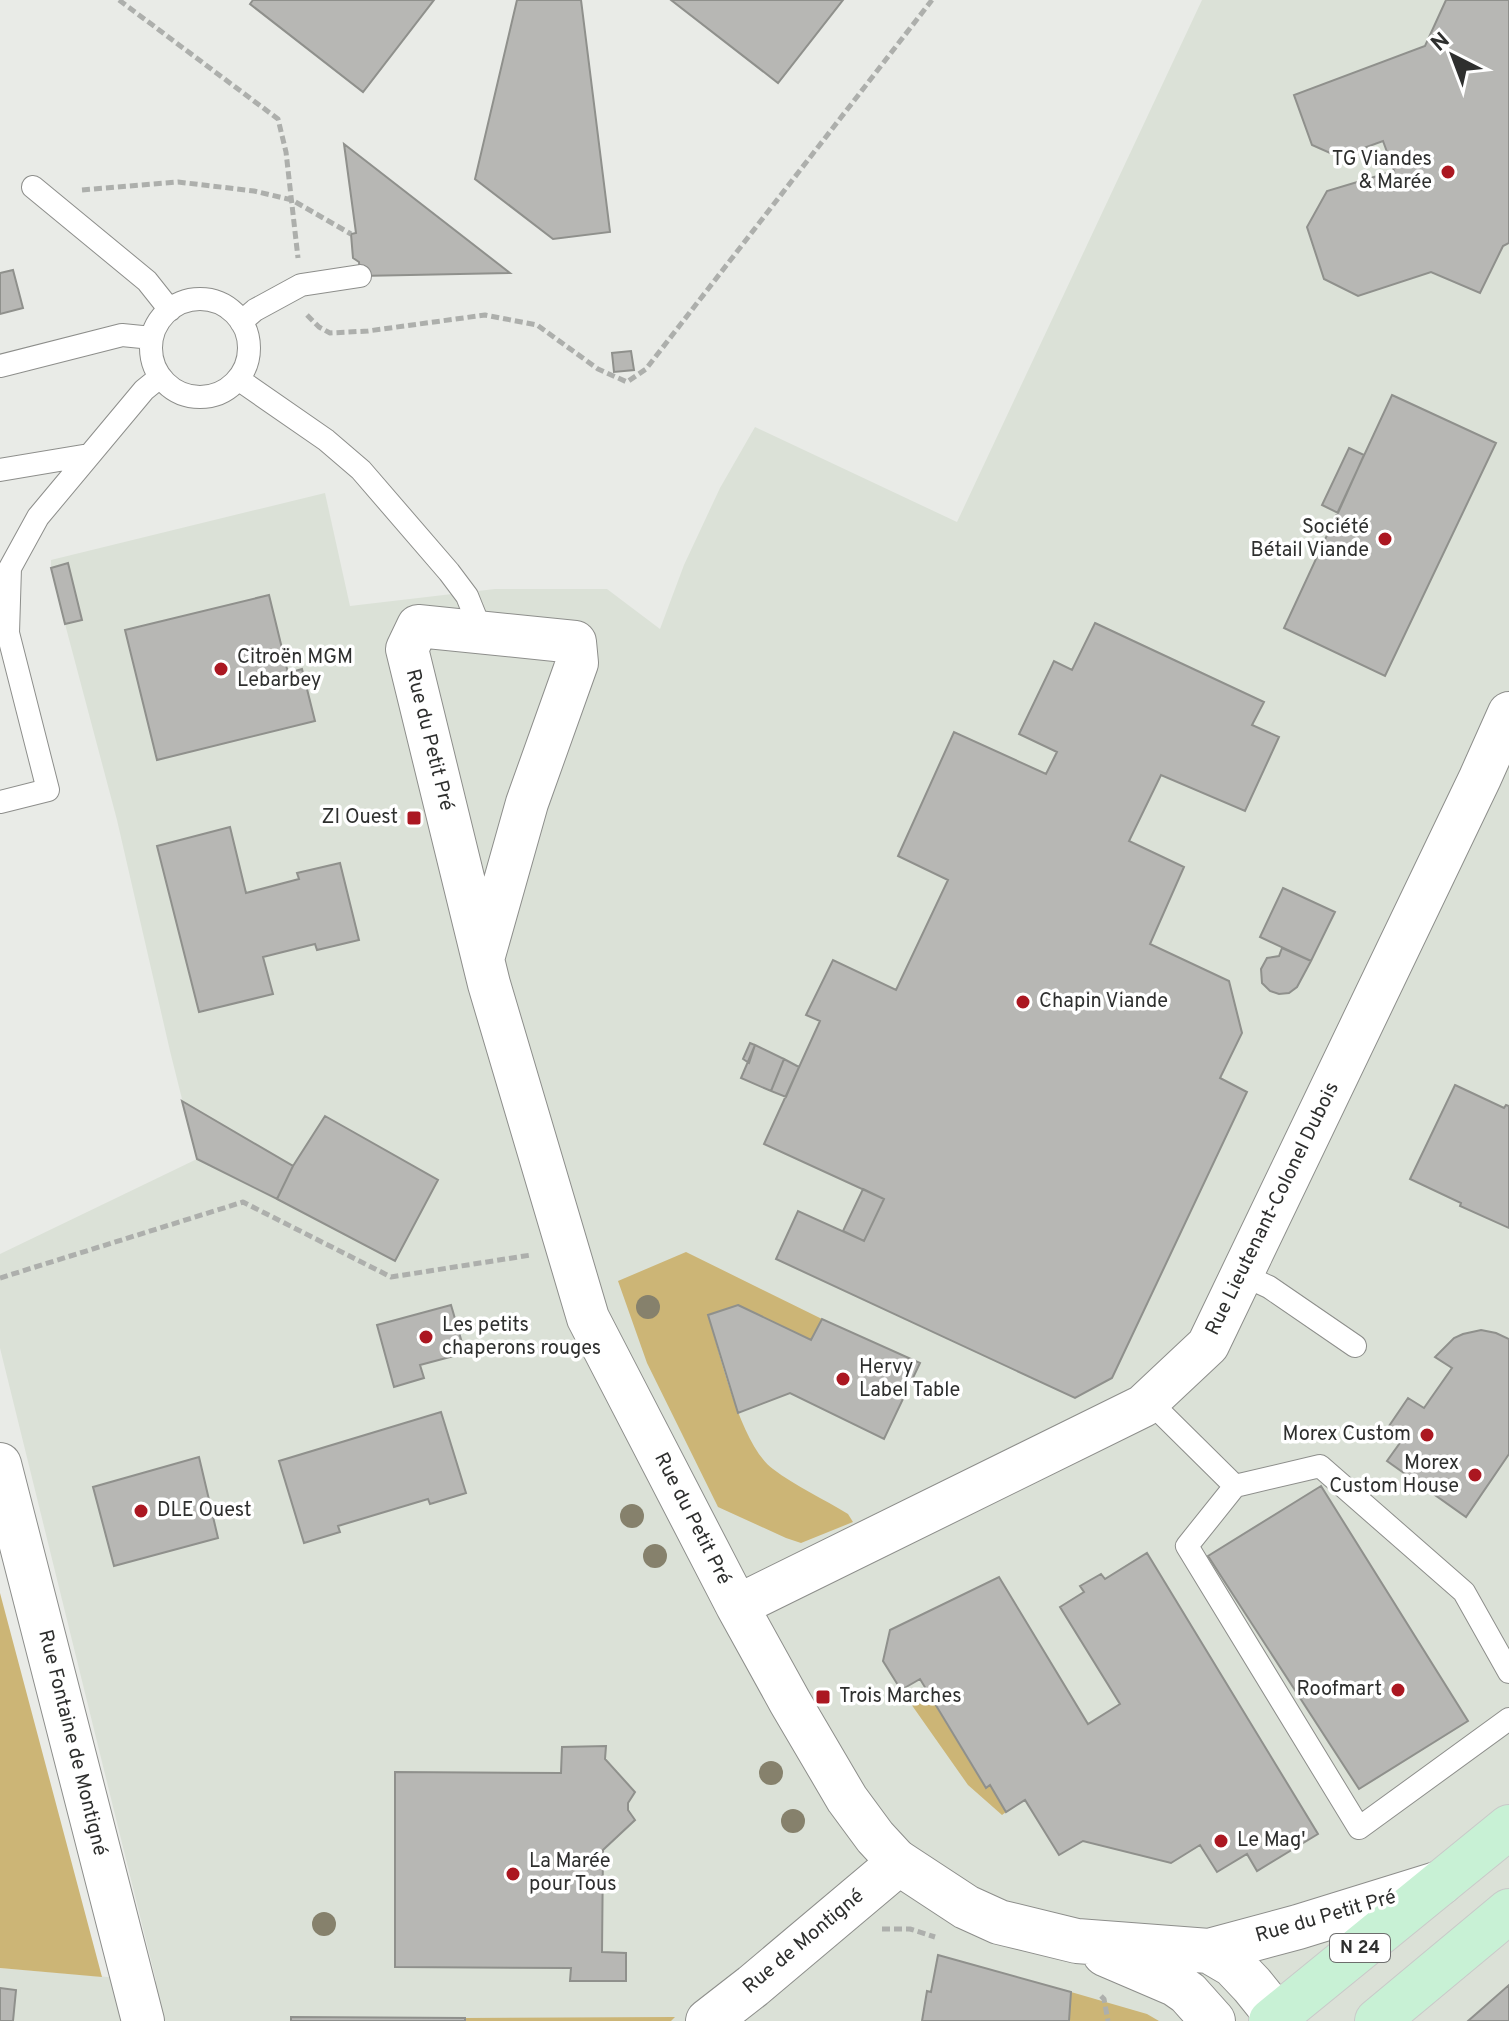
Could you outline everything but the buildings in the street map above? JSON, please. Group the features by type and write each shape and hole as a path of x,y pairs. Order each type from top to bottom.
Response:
{"main road":[{"name":"N 24","path":"1277,2019 1509,1827"},
{"path":"1377,2021 1509,1911"}],"street":[{"name":"Rue du Petit Pré","path":"483,959 527,803 577,663 575,642 418,626 407,649 483,959 588,1318 737,1606 847,1799 899,1863 966,1907 999,1922 1077,1941 1209,1951 1443,1882"},
{"name":"Rue Lieutenant-Colonel Dubois","path":"737,1606 1143,1406 1208,1345 1509,713"},
{"name":"Rue Fontaine de Montigné","path":"0,1464 143,2021"},
{"name":"Rue de Montigné","path":"708,2021 899,1863"},
{"name":"Rue du Petit Pré","path":"1077,1941 1175,1984 1188,1993 1213,2021"},
{"path":"1209,1951 1233,1965 1277,2019"}],"lane":[{"path":"33,187 147,281 170,310"},
{"path":"241,322 255,310 301,285 360,276"},
{"path":"200,299 216,302 230,310 241,322 248,340 247,361 238,379 213,396 199,398 184,395 171,388 153,365 152,338 161,317 184,302 200,299"},
{"path":"0,366 122,335 152,338"},
{"path":"0,802 48,790 8,633 10,568 38,517 144,390 160,377"},
{"path":"238,379 326,440 361,470 467,596 482,633"},
{"path":"0,470 89,455"},
{"path":"1241,1274 1269,1287 1355,1346"},
{"path":"1149,1401 1235,1486"},
{"path":"1509,1672 1464,1592 1320,1466 1235,1486 1187,1546 1359,1828 1509,1719"}],"path":[{"path":"119,0 278,119 286,152"},
{"path":"368,331 485,315 537,325 598,369 627,382 646,369 932,0"},
{"path":"54,204 64,192 178,182 254,191 292,200 351,234"},
{"path":"0,1278 243,1202 391,1277 567,1250"},
{"path":"875,1929 910,1929 939,1938"},
{"path":"1096,1991 1104,1999 1108,2021"}],"shaded area":[{"path":"1202,0 1509,0 1509,2021 0,2021 0,1968 156,1981 0,1348 0,1254 197,1159 117,820 51,560 325,493 350,606 495,589 607,589 660,629 684,565 720,488 755,427 957,522"},
{"path":"686,1252 822,1319 811,1340 738,1305 708,1315 733,1398 751,1441 762,1457 773,1469 800,1487 848,1514 853,1522 801,1543 718,1507 647,1363 618,1281"},
{"path":"0,1593 102,1977 0,1968"},
{"path":"928,1693 985,1787 990,1785 1006,1812 1002,1815 968,1785 911,1704"},
{"path":"1071,1992 1147,2014 1159,2021 1069,2021"},
{"path":"675,2017 671,2021 465,2021 465,2018"}],"place":[{"name":"TG Viandes & Marée","path":"1448,172"},
{"name":"Société Bétail Viande","path":"1385,539"},
{"name":"Citroën MGM Lebarbey","path":"221,669"},
{"name":"ZI Ouest","path":"414,818"},
{"name":"Chapin Viande","path":"1023,1002"},
{"name":"Les petits chaperons rouges","path":"426,1337"},
{"name":"Hervy Label Table","path":"843,1379"},
{"name":"Morex Custom","path":"1427,1435"},
{"name":"Morex Custom House","path":"1475,1475"},
{"name":"DLE Ouest","path":"141,1511"},
{"name":"Roofmart","path":"1398,1690"},
{"name":"Trois Marches","path":"823,1697"},
{"name":"Le Mag'","path":"1221,1841"},
{"name":"La Marée pour Tous","path":"513,1874"}]}
